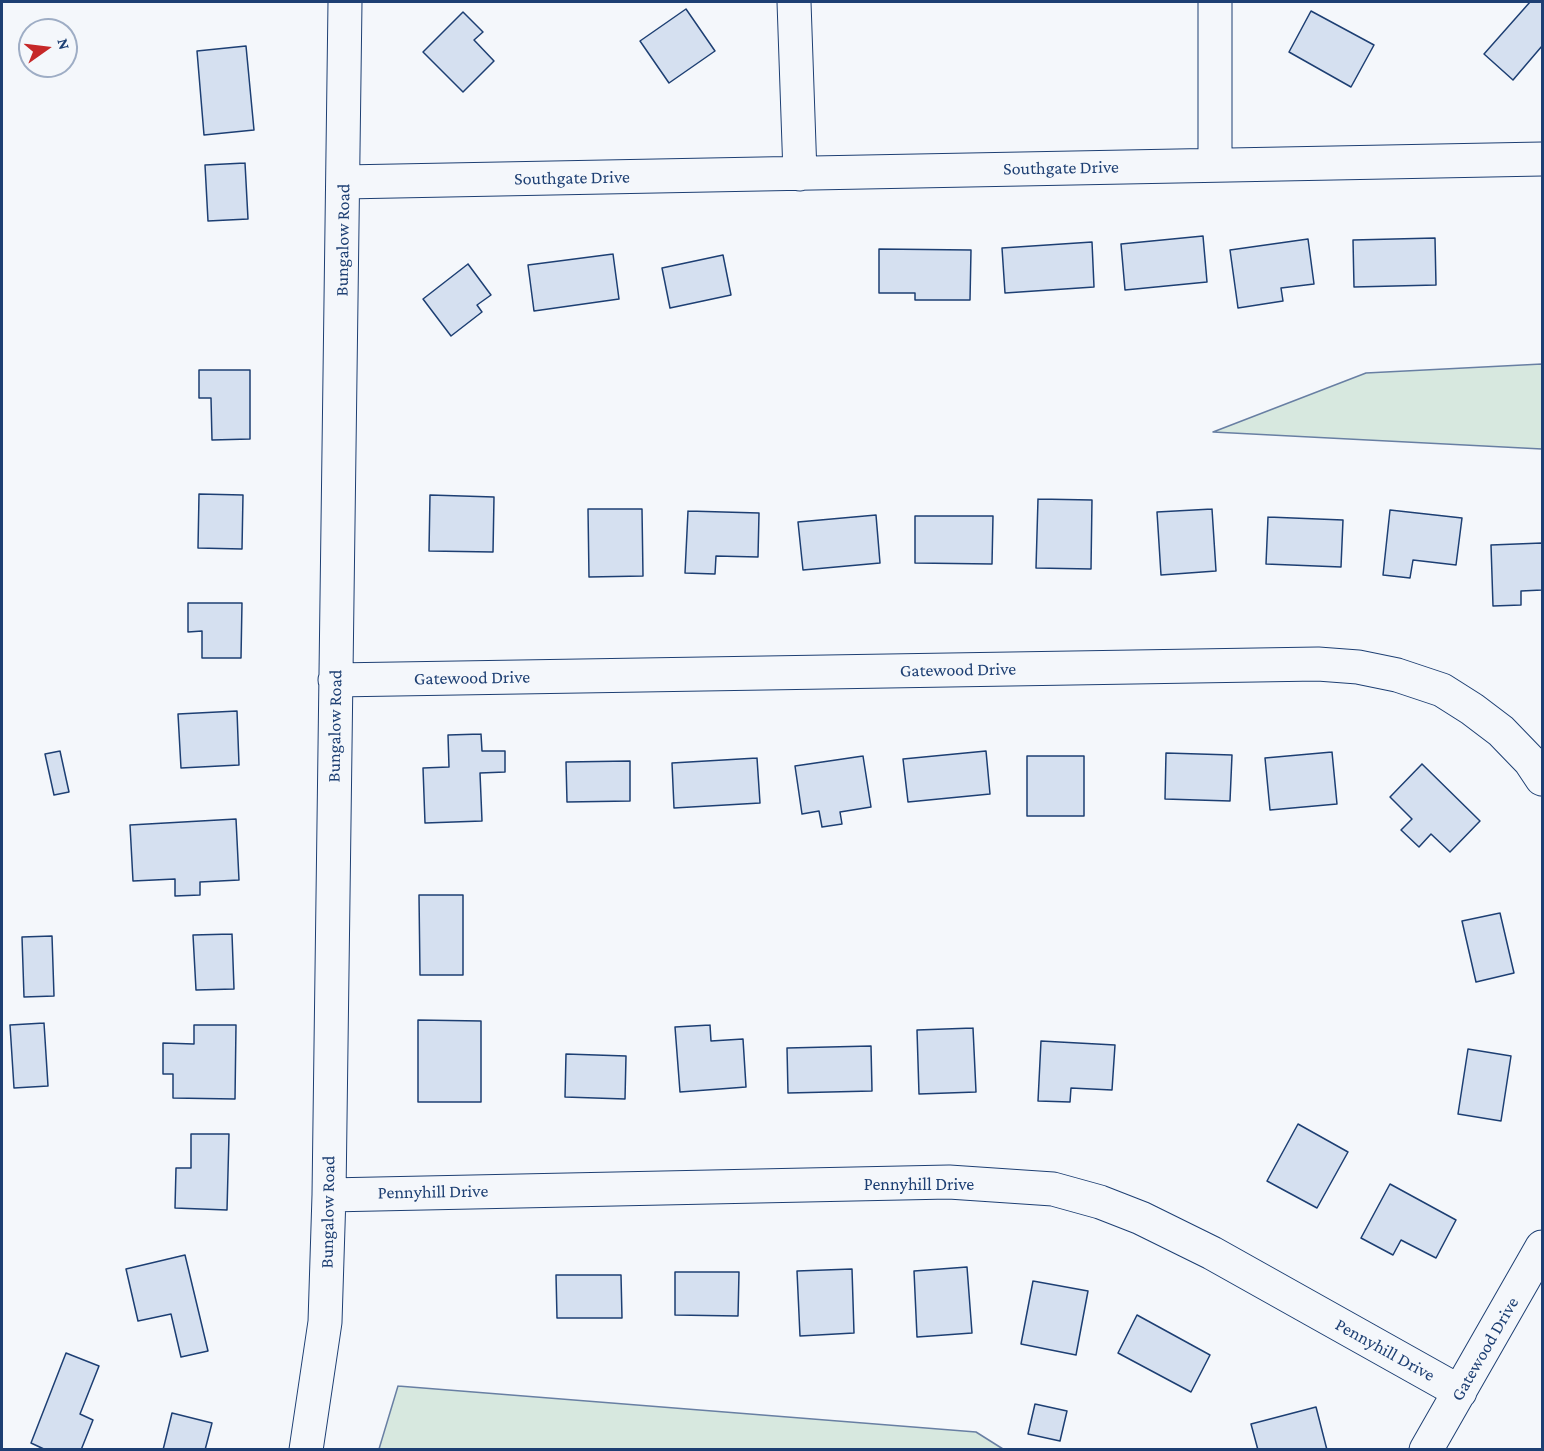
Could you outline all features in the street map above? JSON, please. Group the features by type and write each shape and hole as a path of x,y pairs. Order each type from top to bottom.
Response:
{"street":[{"name":"Bungalow Road","path":"306,1449 325,1322 329,1195 345,2"},
{"path":"794,2 800,174"},
{"path":"1215,2 1215,165"},
{"name":"Southgate Drive","path":"344,183 1542,159"},
{"name":"Gatewood Drive","path":"335,680 1318,664 1358,667 1397,675 1442,690 1452,696 1501,731 1530,761 1542,779"},
{"name":"Pennyhill Drive","path":"329,1195 949,1182 1053,1189 1100,1202 1141,1218 1212,1253 1460,1392"},
{"name":"Gatewood Drive","path":"1426,1449 1542,1247"}],"shaded area":[{"path":"1542,364 1542,449 1213,432 1366,373"},
{"path":"398,1386 976,1432 1003,1449 379,1449"}],"building":[{"path":"1530,2 1542,2 1542,46 1513,80 1484,54"},
{"path":"686,9 715,51 669,83 640,41"},
{"path":"1311,11 1374,45 1351,87 1289,52"},
{"path":"463,12 483,32 474,40 494,61 463,92 423,52"},
{"path":"246,46 254,130 204,135 197,51"},
{"path":"245,163 248,219 208,221 205,165"},
{"path":"1203,236 1207,282 1125,290 1121,244"},
{"path":"1435,238 1436,285 1354,287 1353,240"},
{"path":"1308,239 1314,284 1281,288 1283,301 1238,308 1230,250"},
{"path":"1092,242 1094,287 1005,293 1002,248"},
{"path":"879,249 971,250 970,300 915,300 915,293 879,293"},
{"path":"613,254 619,299 534,311 528,265"},
{"path":"723,255 731,295 670,308 662,268"},
{"path":"468,264 491,295 477,305 482,312 451,336 423,299"},
{"path":"199,370 250,370 250,439 212,440 211,398 199,398"},
{"path":"199,494 243,495 242,549 198,548"},
{"path":"430,495 494,497 493,552 429,551"},
{"path":"1038,499 1092,500 1091,569 1036,568"},
{"path":"588,509 642,509 643,576 589,577"},
{"path":"1212,509 1216,571 1161,575 1157,512"},
{"path":"1390,510 1462,518 1456,565 1413,560 1410,578 1383,575"},
{"path":"688,511 759,513 758,557 716,556 715,574 685,573"},
{"path":"876,515 880,563 803,570 798,522"},
{"path":"915,516 993,516 992,564 915,563"},
{"path":"1268,517 1343,520 1341,567 1266,564"},
{"path":"1542,543 1542,590 1521,591 1521,605 1493,606 1491,545"},
{"path":"188,603 242,603 241,658 202,658 202,631 188,632"},
{"path":"237,711 239,765 181,768 178,714"},
{"path":"481,734 482,751 505,751 505,772 480,773 482,821 425,823 423,768 449,767 448,735"},
{"path":"60,751 69,792 54,795 45,754"},
{"path":"986,751 990,794 908,802 903,759"},
{"path":"1332,752 1337,804 1270,810 1265,758"},
{"path":"1166,753 1232,755 1230,801 1165,799"},
{"path":"863,756 871,807 840,812 842,824 822,827 819,811 802,814 795,766"},
{"path":"1027,756 1084,756 1084,816 1027,816"},
{"path":"757,758 760,803 674,808 672,763"},
{"path":"630,761 630,801 567,802 566,762"},
{"path":"1422,764 1480,821 1450,852 1431,834 1419,847 1401,830 1412,819 1390,797"},
{"path":"236,819 239,880 200,882 200,895 175,896 175,879 133,881 130,825"},
{"path":"419,895 463,895 463,975 420,975"},
{"path":"1500,913 1514,973 1476,982 1462,921"},
{"path":"232,934 234,989 196,990 193,935"},
{"path":"52,936 54,996 24,997 22,937"},
{"path":"418,1020 481,1021 481,1102 418,1102"},
{"path":"44,1023 48,1086 14,1088 10,1025"},
{"path":"194,1025 236,1025 235,1099 173,1098 173,1074 163,1074 163,1043 194,1044"},
{"path":"710,1025 711,1041 743,1039 746,1087 680,1092 675,1027"},
{"path":"973,1028 976,1092 919,1094 917,1030"},
{"path":"1041,1041 1115,1045 1112,1090 1071,1088 1070,1102 1038,1101"},
{"path":"871,1046 872,1091 788,1093 787,1048"},
{"path":"1468,1049 1511,1056 1501,1121 1458,1114"},
{"path":"566,1054 626,1056 625,1099 565,1097"},
{"path":"1298,1124 1348,1152 1317,1208 1267,1181"},
{"path":"191,1134 229,1134 227,1210 175,1208 176,1168 191,1168"},
{"path":"1390,1184 1456,1220 1436,1258 1401,1240 1393,1255 1361,1238"},
{"path":"185,1255 208,1351 181,1357 171,1314 138,1321 126,1269"},
{"path":"967,1267 972,1333 917,1337 914,1271"},
{"path":"852,1269 854,1333 800,1336 797,1271"},
{"path":"675,1272 739,1272 738,1316 675,1315"},
{"path":"556,1275 621,1275 622,1318 557,1318"},
{"path":"1033,1281 1088,1291 1076,1355 1021,1344"},
{"path":"1137,1315 1210,1355 1191,1392 1118,1353"},
{"path":"66,1353 99,1366 80,1414 93,1420 81,1450 46,1450 31,1443"},
{"path":"1035,1404 1067,1411 1060,1441 1028,1434"},
{"path":"1316,1407 1327,1450 1258,1450 1251,1424"},
{"path":"172,1413 212,1423 205,1450 163,1450"}]}
